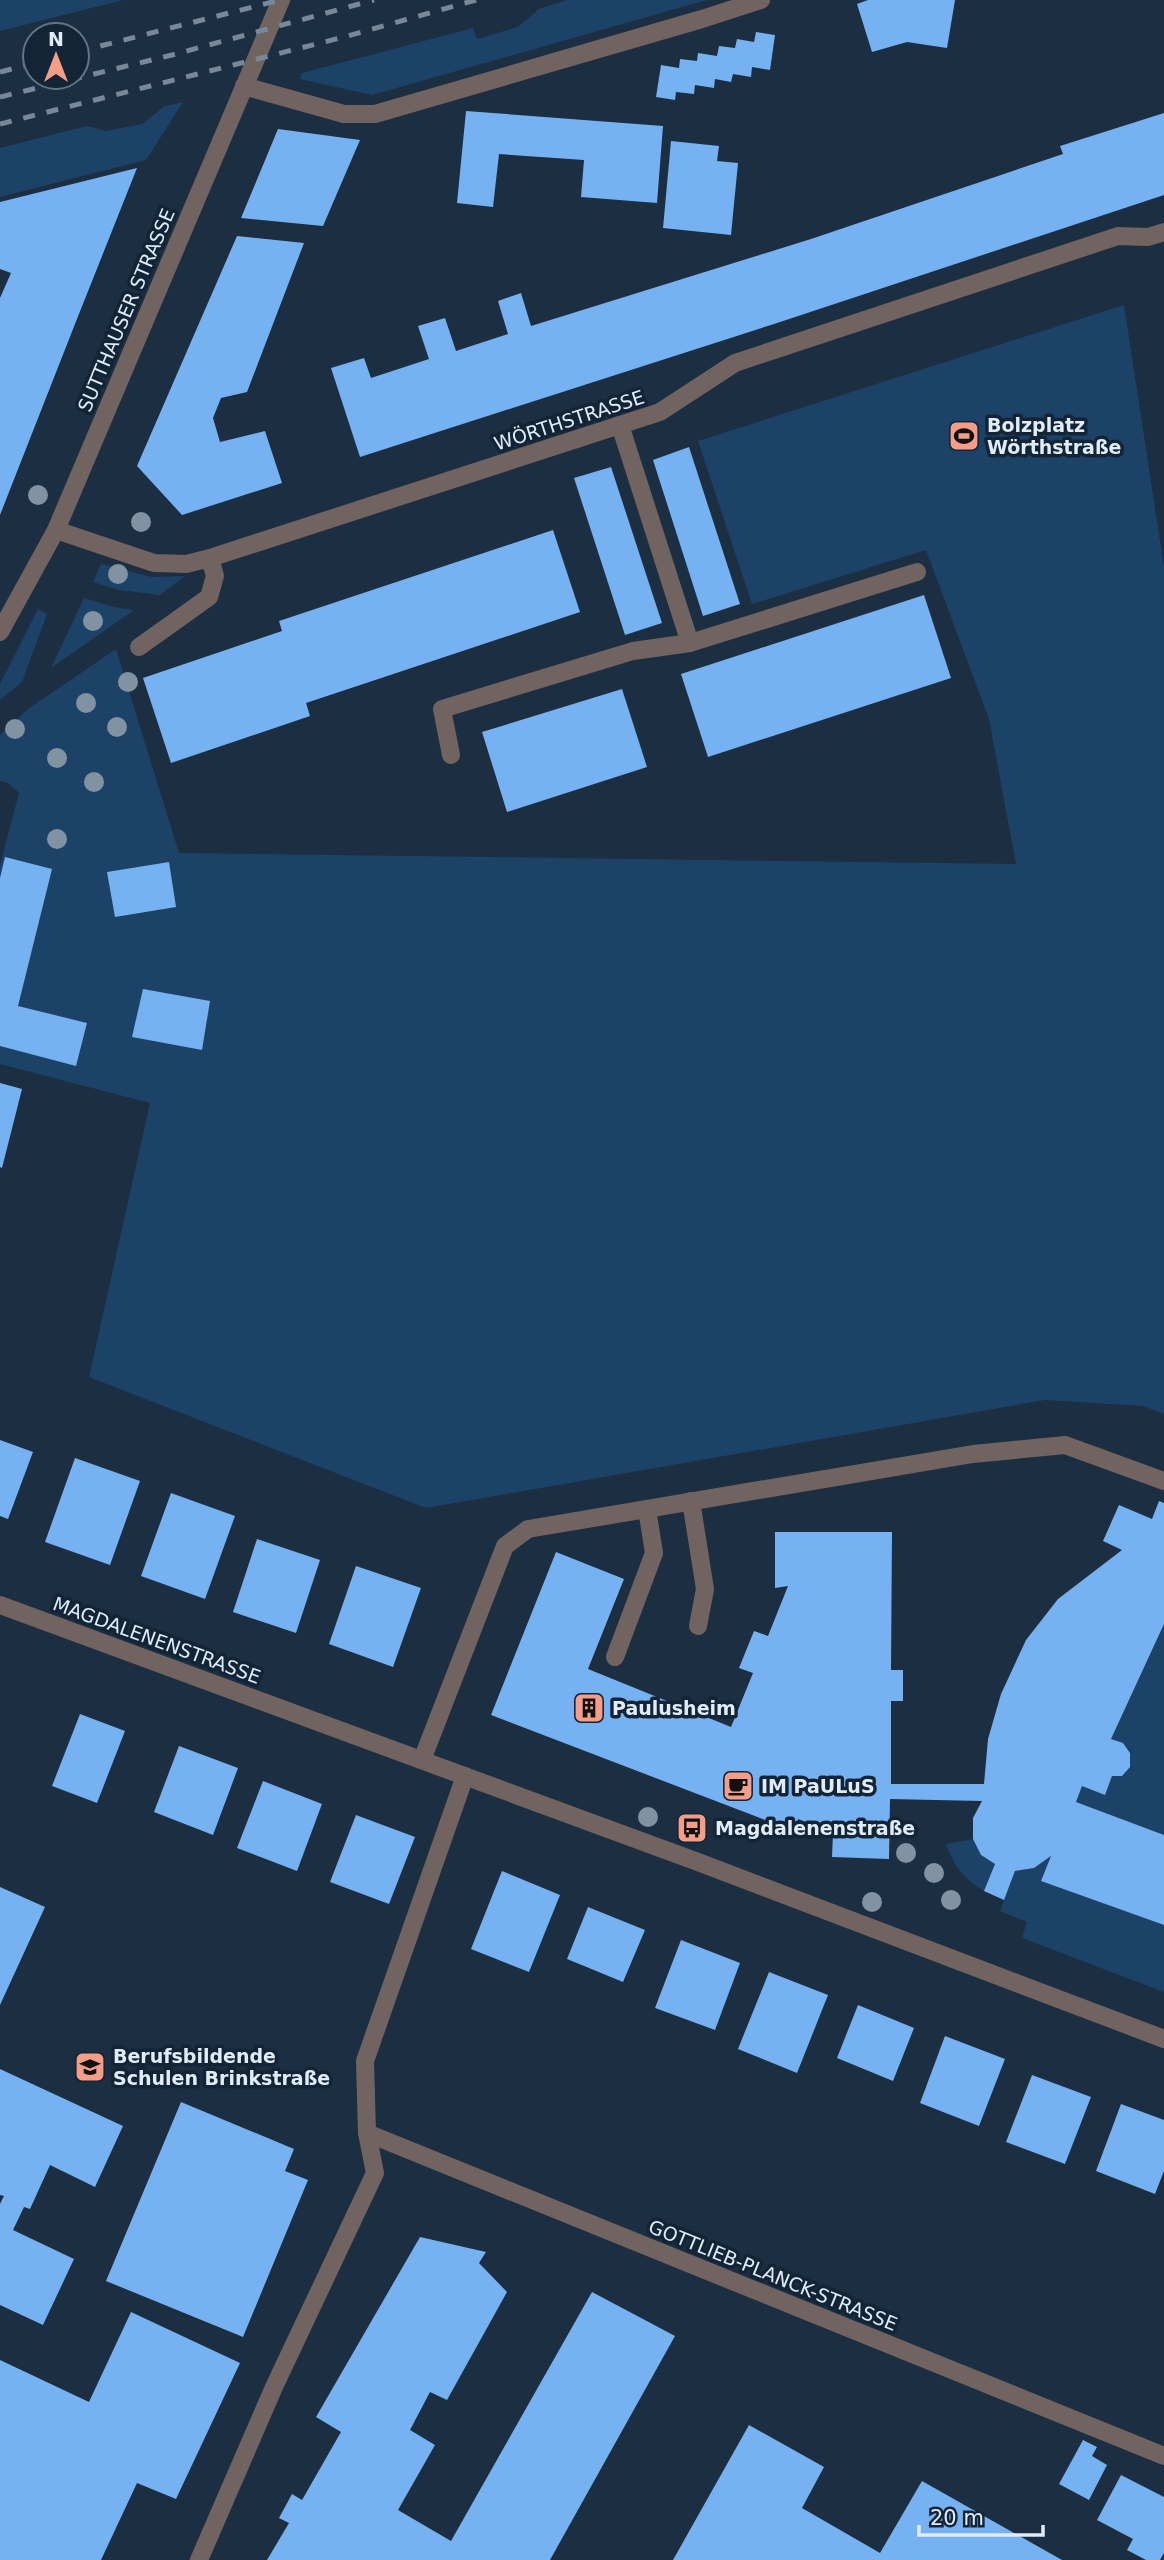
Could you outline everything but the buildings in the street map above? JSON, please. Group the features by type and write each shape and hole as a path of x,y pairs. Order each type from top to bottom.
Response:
{"street":[{"name":"SUTTHAUSER STRASSE","path":"0,632 56,530 281,0"},
{"path":"244,86 344,114 375,114 761,0"},
{"name":"WÖRTHSTRASSE","path":"56,530 153,563 186,564 210,558 660,412 735,363 1118,236 1148,237 1164,232"},
{"path":"620,425 690,643"},
{"path":"139,646 209,597 215,576 210,558"},
{"path":"451,755 442,709 633,651 690,643 917,572"},
{"path":"422,1760 505,1546 528,1529 973,1454 1065,1445 1164,1481"},
{"path":"691,1501 705,1589 698,1626"},
{"path":"615,1657 654,1553 647,1509"},
{"name":"MAGDALENENSTRASSE","path":"0,1605 465,1776 1164,2039"},
{"path":"199,2560 274,2387 375,2173 367,2133 365,2062 465,1776"},
{"name":"GOTTLIEB-PLANCK-STRASSE","path":"367,2133 1164,2456"}],"shaded area":[{"path":"0,0 123,0 40,21 21,21 21,26 0,31"},
{"path":"567,0 707,0 372,95 300,79 302,73 473,28 477,39 518,27 539,9"},
{"path":"183,102 146,160 0,197 0,148 87,126 106,131 142,124 165,106"},
{"path":"1124,305 1164,567 1164,1414 1143,1406 1045,1400 426,1508 89,1377 150,1103 0,1064 0,865 19,793 8,783 0,781 0,735 28,709 116,649 179,853 1016,864 989,719 926,550 752,604 698,441"},
{"path":"101,564 152,577 185,576 160,595 119,590 93,582"},
{"path":"84,598 134,610 51,668"},
{"path":"38,609 47,614 22,682 0,700 0,684"},
{"path":"1164,1624 1164,1835 1076,1802 1082,1786 1105,1794 1112,1776 1129,1767 1126,1749 1111,1739"},
{"path":"973,1839 981,1855 995,1864 984,1891 960,1871 946,1844"},
{"path":"1051,1856 1041,1881 1164,1925 1164,1992 1022,1938 1027,1922 1000,1911 1015,1871 1034,1868"}],"railway":[{"path":"91,48 280,0"},
{"path":"0,97 172,55 374,0"},
{"path":"0,124 344,37 476,0"},
{"path":"0,72 21,67"}],"place":[{"name":"Bolzplatz Wörthstraße","path":"964,436"},
{"name":"Paulusheim","path":"589,1708"},
{"name":"IM PaULuS","path":"738,1786"},
{"name":"Magdalenenstraße","path":"692,1828"},
{"name":"Berufsbildende Schulen Brinkstraße","path":"90,2067"}]}
